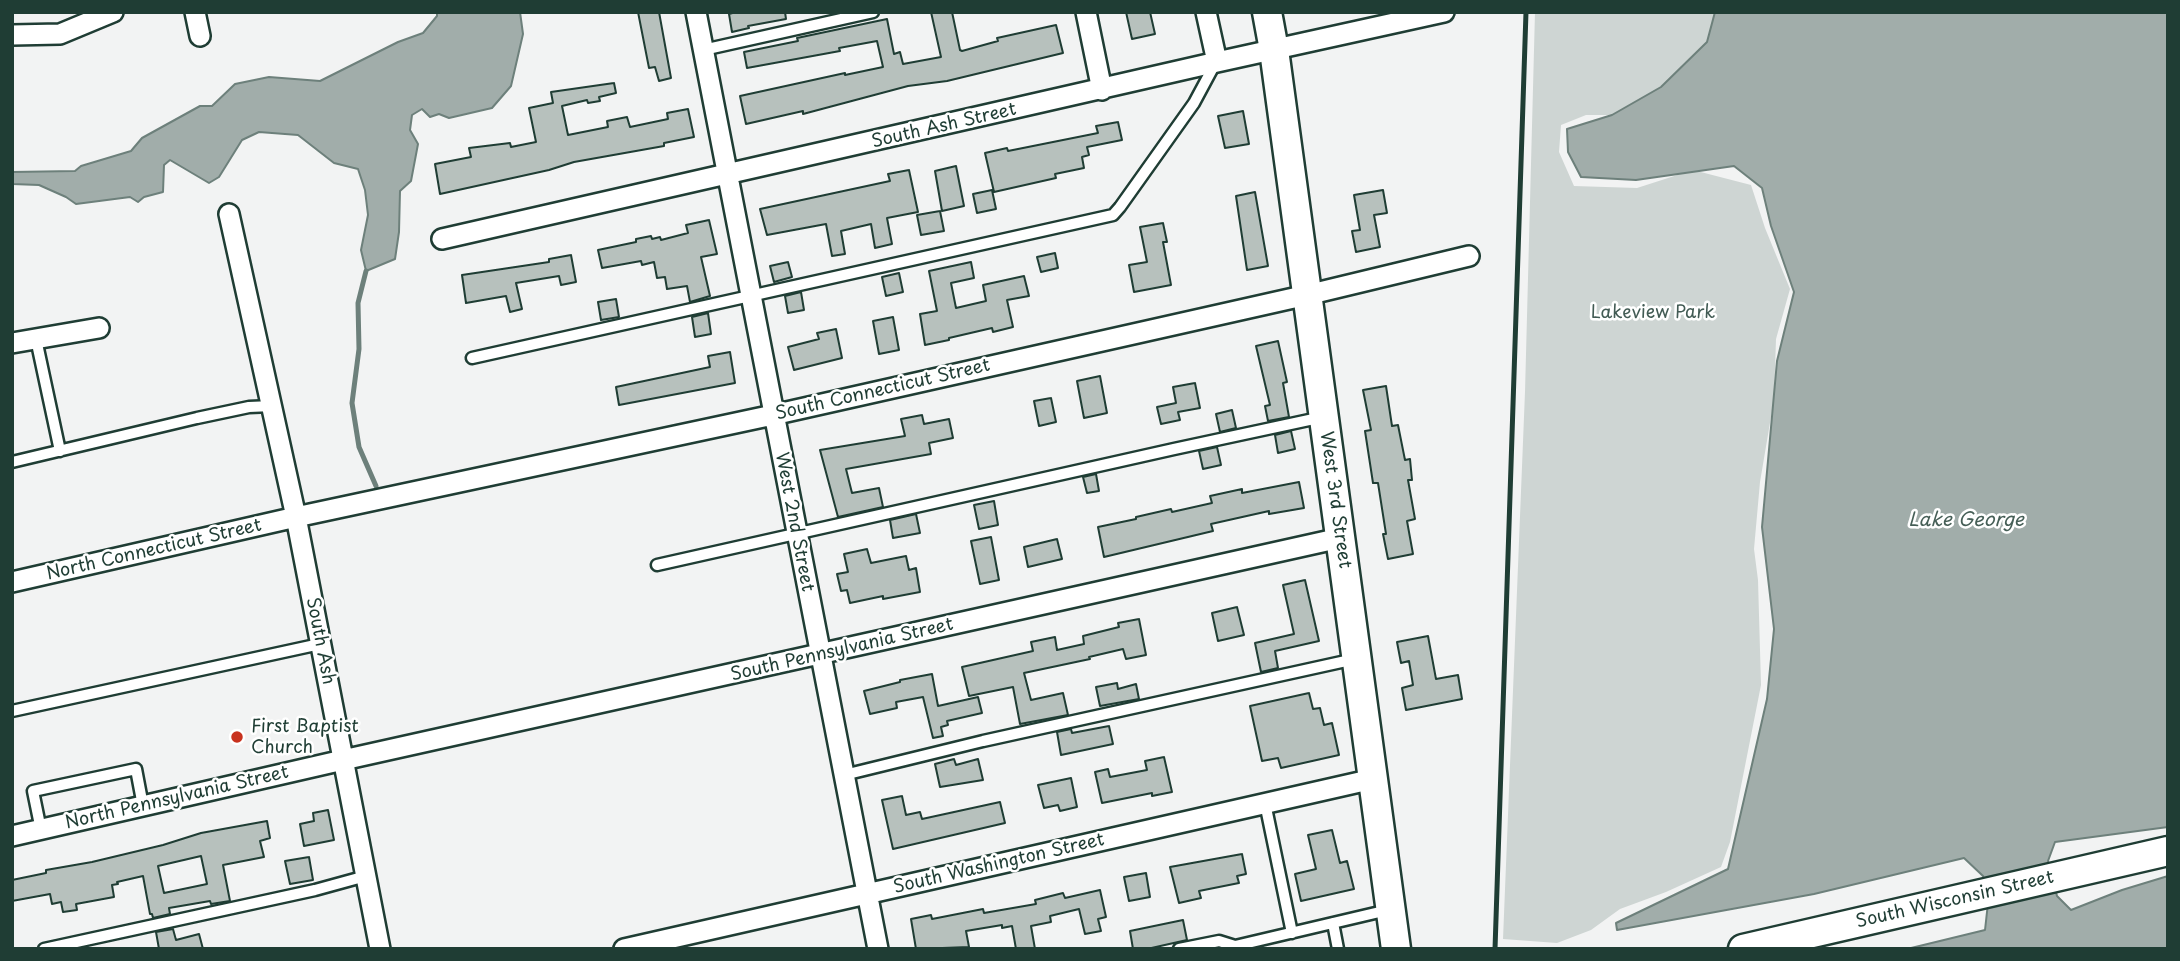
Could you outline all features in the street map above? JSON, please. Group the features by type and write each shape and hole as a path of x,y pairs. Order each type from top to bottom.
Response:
{"street":[{"path":"12,35 60,34 113,12"},
{"path":"195,12 200,36"},
{"name":"West 2nd Street","path":"696,12 878,949"},
{"path":"1086,12 1102,90"},
{"path":"1206,12 1217,62"},
{"name":"West 3rd Street","path":"1267,12 1396,949"},
{"name":"West 3rd Street","path":"1274,50 1279,12"},
{"name":"South Ash Street","path":"442,239 1444,12"},
{"name":"South Ash","path":"229,214 296,517 380,949"},
{"name":"South Connecticut Street","path":"296,517 773,415 1469,256"},
{"path":"12,344 99,328"},
{"name":"North Connecticut Street","path":"12,582 296,517"},
{"name":"South Pennsylvania Street","path":"342,760 1340,538"},
{"name":"North Pennsylvania Street","path":"12,836 342,760"},
{"name":"South Washington Street","path":"624,949 1373,779"},
{"name":"South Wisconsin Street","path":"1743,949 2168,851"}],"lane":[{"path":"703,50 873,12"},
{"path":"472,358 1113,215 1194,103 1217,62"},
{"path":"36,339 60,451"},
{"path":"12,462 208,415 249,407 272,406"},
{"path":"657,565 1323,417"},
{"path":"12,711 320,644"},
{"path":"844,775 984,741 1356,659"},
{"path":"41,830 33,791 136,769 143,806"},
{"path":"1265,803 1292,933"},
{"path":"44,949 315,890 366,876"},
{"path":"1179,949 1219,941 1235,947 1391,909"},
{"path":"1333,923 1338,949"},
{"path":"1281,936 1284,949"}],"green space":[{"name":"Lakeview Park","path":"1535,12 1715,12 1707,42 1661,87 1612,115 1586,115 1561,125 1559,152 1574,186 1637,188 1693,170 1751,185 1790,289 1776,339 1774,399 1760,482 1754,549 1758,580 1761,685 1730,842 1721,867 1620,909 1591,930 1557,943 1503,939 1525,392"}],"water":[{"path":"437,12 520,12 523,34 511,86 492,108 449,118 439,114 430,117 422,109 412,115 410,130 418,144 411,181 400,191 395,259 366,271 361,250 368,215 365,190 358,169 334,163 298,135 259,132 242,140 219,177 209,183 170,160 164,165 163,192 144,197 138,202 130,197 76,204 39,185 12,184 12,172 75,171 81,166 131,151 142,138 200,106 212,106 235,84 269,77 320,81 398,42 423,33 437,16"},
{"name":"Lake George","path":"1715,12 2168,12 2168,827 2055,842 2048,861 2057,896 2071,910 2168,876 2168,949 1907,949 1985,930 1988,903 1983,876 1964,858 1814,894 1617,930 1616,923 1728,869 1767,699 1774,629 1762,527 1777,361 1794,292 1771,226 1762,188 1734,166 1636,180 1581,177 1568,152 1567,129 1612,115 1661,87 1707,42"}],"building":[{"path":"638,12 659,12 671,78 659,81 655,67 649,68"},
{"path":"785,12 786,19 732,32 729,14"},
{"path":"931,12 952,12 962,51 998,41 997,38 1056,25 1063,53 947,81 908,86 803,114 803,111 746,124 740,96 883,67 877,41 839,48 840,51 747,68 744,52 887,19 894,54 900,52 903,64 941,57"},
{"path":"1126,12 1150,12 1155,34 1132,39"},
{"path":"614,83 616,93 599,97 600,101 588,103 587,100 562,106 568,135 608,127 607,121 627,117 630,127 668,119 667,113 688,109 694,137 664,143 664,146 574,162 440,194 435,164 471,157 469,148 510,143 511,147 536,142 529,108 553,103 551,92"},
{"path":"1243,111 1249,144 1225,148 1218,116"},
{"path":"1118,122 1122,140 1087,147 1089,155 1082,157 1084,168 1055,174 1056,178 994,192 985,153 1098,133 1096,126"},
{"path":"956,166 964,206 942,211 935,171"},
{"path":"909,170 918,212 887,218 892,244 875,248 871,224 841,231 845,254 832,256 826,224 767,235 760,209 890,181 888,174"},
{"path":"992,190 996,209 977,213 973,194"},
{"path":"1383,190 1387,213 1374,215 1380,247 1356,252 1352,231 1360,230 1354,195"},
{"path":"1255,192 1268,266 1247,270 1236,196"},
{"path":"940,211 944,231 921,235 917,215"},
{"path":"709,220 717,254 701,257 710,296 690,302 687,286 667,289 665,277 657,278 654,262 642,265 641,261 602,268 598,250 651,236 652,239 660,237 661,240 688,233 686,225"},
{"path":"1163,223 1167,242 1163,242 1171,285 1134,292 1129,265 1147,262 1140,227"},
{"path":"1055,253 1058,268 1041,272 1037,257"},
{"path":"571,255 576,282 561,285 559,276 516,283 522,309 510,312 506,296 466,303 462,275 549,262 549,259"},
{"path":"788,262 792,277 774,282 770,266"},
{"path":"971,262 974,278 951,283 956,308 986,301 983,285 1024,276 1029,296 1007,300 1013,327 993,332 992,328 925,345 920,314 937,311 929,271"},
{"path":"899,273 903,292 886,296 882,277"},
{"path":"801,292 804,310 788,313 785,296"},
{"path":"616,299 619,317 601,320 598,302"},
{"path":"708,313 711,334 695,337 692,317"},
{"path":"893,317 899,350 879,354 873,321"},
{"path":"836,329 842,358 794,370 788,347 819,339 817,333"},
{"path":"1278,341 1287,382 1283,383 1289,417 1268,421 1265,406 1270,405 1256,346"},
{"path":"730,352 735,383 619,405 616,387 710,367 708,356"},
{"path":"1100,376 1107,413 1084,418 1077,381"},
{"path":"1195,383 1200,408 1178,412 1180,420 1161,424 1157,407 1176,403 1173,387"},
{"path":"1386,386 1392,426 1398,425 1405,460 1410,459 1412,480 1408,480 1415,519 1407,521 1413,554 1388,559 1378,483 1373,483 1365,431 1371,430 1363,390"},
{"path":"1051,398 1056,422 1039,426 1034,401"},
{"path":"1232,410 1236,428 1220,432 1216,414"},
{"path":"922,415 924,424 949,419 953,438 929,443 931,454 846,469 852,493 879,488 883,507 838,517 820,450 905,436 901,419"},
{"path":"1291,431 1295,449 1278,453 1275,435"},
{"path":"1217,447 1221,465 1203,469 1199,451"},
{"path":"1096,474 1099,491 1087,493 1083,477"},
{"path":"1299,482 1304,508 1269,514 1269,511 1211,524 1213,531 1104,557 1098,527 1171,509 1172,512 1212,503 1210,496"},
{"path":"994,501 998,525 979,529 974,505"},
{"path":"916,514 920,533 893,538 890,520"},
{"path":"991,537 999,580 980,584 971,541"},
{"path":"1057,539 1062,559 1028,567 1024,547"},
{"path":"867,549 871,563 906,556 909,570 916,568 920,592 850,603 847,590 841,591 837,574 848,572 844,554"},
{"path":"1305,580 1319,641 1275,651 1278,668 1261,672 1255,643 1294,634 1283,585"},
{"path":"1237,607 1244,635 1218,641 1212,613"},
{"path":"1139,619 1146,655 1126,659 1123,649 1024,673 1031,700 1063,693 1068,715 1020,724 1013,687 969,696 962,667 1033,651 1031,642 1055,637 1057,650 1084,644 1083,636 1119,627 1118,623"},
{"path":"1428,636 1436,679 1458,675 1462,699 1406,710 1402,688 1413,685 1409,661 1401,663 1397,642"},
{"path":"932,674 938,706 978,697 982,713 947,721 948,725 941,727 943,736 933,738 923,697 896,702 897,708 870,714 864,691"},
{"path":"1117,683 1118,689 1136,684 1139,699 1100,706 1096,687"},
{"path":"1309,693 1313,709 1320,708 1324,725 1332,723 1339,755 1281,768 1278,758 1262,761 1250,706"},
{"path":"1109,726 1113,744 1061,755 1057,732 1071,729 1072,733"},
{"path":"1164,757 1172,792 1152,796 1152,793 1102,803 1095,772 1108,769 1110,777 1147,770 1145,761"},
{"path":"954,759 956,765 978,759 983,780 940,787 935,764"},
{"path":"1071,778 1077,807 1060,811 1058,805 1044,808 1038,785"},
{"path":"902,796 906,815 920,812 922,819 1000,802 1005,823 893,849 882,800"},
{"path":"328,810 334,840 304,846 300,824 314,821 313,813"},
{"path":"267,821 270,838 260,841 264,857 223,865 230,901 211,904 210,901 169,908 170,914 153,918 143,876 117,882 118,884 112,885 114,897 76,904 77,910 63,912 61,902 52,904 50,894 12,901 12,880 163,845 201,833","holes":["201,856 207,884 164,893 158,866"]},
{"path":"1332,830 1340,863 1347,861 1354,889 1301,901 1295,874 1316,869 1308,835"},
{"path":"1242,854 1246,874 1237,876 1239,883 1199,891 1201,898 1179,903 1170,867"},
{"path":"309,857 313,880 290,884 285,861"},
{"path":"1146,873 1150,897 1129,901 1124,877"},
{"path":"1100,890 1106,917 1098,919 1101,931 1085,934 1079,909 1050,916 1051,922 1031,926 1035,949 1016,949 1012,926 1002,928 1002,925 966,931 969,947 916,949 911,919 931,915 932,919 983,909 984,913 1036,904 1035,900 1063,893 1065,898"},
{"path":"1183,920 1187,940 1147,949 1133,949 1130,931"},
{"path":"173,929 176,940 199,934 203,949 159,949 156,932"}],"waterway":[{"path":"366,271 358,303 359,349 352,403 359,447 376,486"}],"railway":[{"path":"1495,949 1526,12"}],"place":[{"name":"First Baptist Church","path":"237,737"}]}
